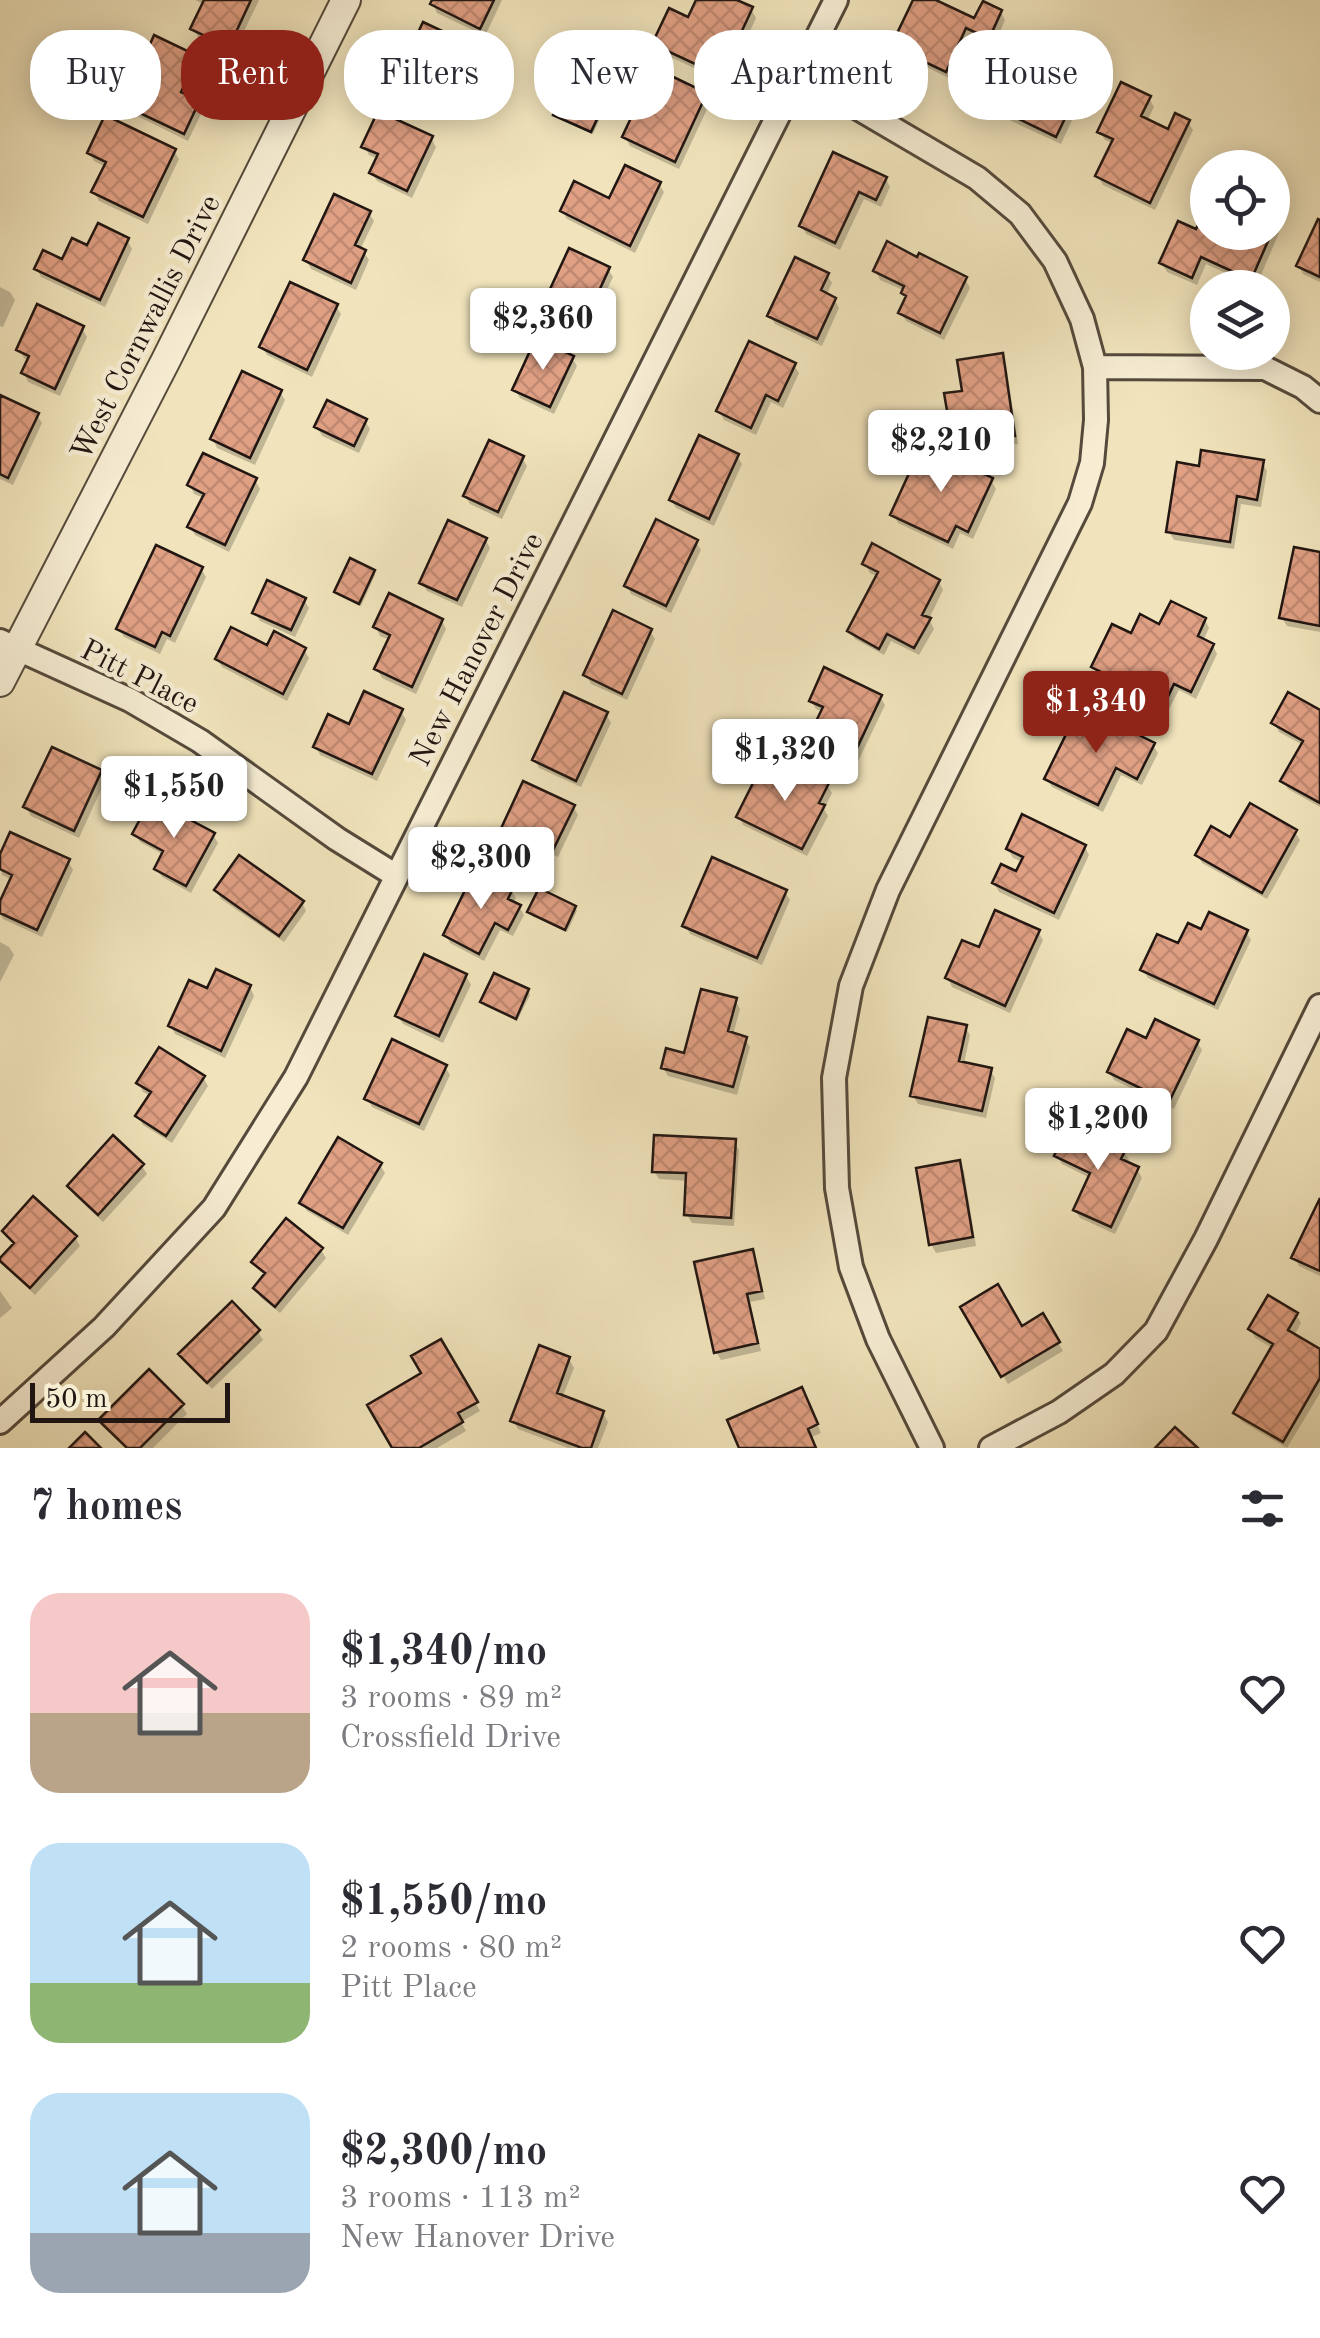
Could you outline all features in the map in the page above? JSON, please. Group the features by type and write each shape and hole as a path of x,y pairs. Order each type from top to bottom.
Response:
{"street":[{"name":"West Cornwallis Drive","path":"0,682 8,645 166,360 346,0"},
{"name":"New Hanover Drive","path":"821,30 836,0"},
{"name":"New Hanover Drive","path":"0,1422 104,1326 214,1208 296,1078 777,120"},
{"path":"878,120 977,178 1020,214 1055,261 1082,319 1095,367 1092,462 1080,503 888,890 851,986 834,1078 837,1188 852,1267 878,1340 932,1448"},
{"path":"1095,367 1265,368 1303,386 1320,400"},
{"name":"Pitt Place","path":"8,645 130,700 200,741 337,839 396,875"},
{"path":"991,1448 1059,1412 1114,1374 1156,1331 1206,1239 1320,1006"}],"building":[{"path":"204,0 251,0 237,30 190,29"},
{"path":"432,0 494,0 480,29 430,4"},
{"path":"696,0 737,0 753,7 742,30 694,30 694,63 674,54 674,30 659,30 669,8 688,17"},
{"path":"913,0 936,0 974,18 983,1 1002,10 993,30 948,30 946,72 928,63 928,30 899,30"},
{"path":"423,22 440,30 419,30"},
{"path":"161,38 181,48 181,120 191,120 184,134 154,120 161,120"},
{"path":"674,77 694,87 694,120 675,162 622,137 630,120 674,120"},
{"path":"1121,82 1151,96 1141,116 1168,129 1175,113 1190,120 1150,203 1095,176 1113,139 1097,132 1103,120 1113,120 1113,99"},
{"path":"103,120 115,120 176,149 143,217 91,192 106,162 87,153"},
{"path":"374,120 398,120 433,136 407,191 369,173 378,154 361,147"},
{"path":"564,120 597,120 591,132"},
{"path":"1021,120 1064,120 1056,137"},
{"path":"833,152 887,177 876,200 859,192 835,243 799,226"},
{"path":"625,165 661,182 630,246 560,211 574,181 609,198"},
{"path":"334,194 371,211 355,245 366,250 351,283 303,260"},
{"path":"1320,220 1320,277 1296,266"},
{"path":"1178,221 1190,226 1190,250 1264,250 1255,270 1229,270 1201,257 1195,270 1190,270 1190,277 1159,263"},
{"path":"98,223 129,238 100,300 34,269 43,250 62,259 72,238 87,245"},
{"path":"887,241 967,277 940,333 898,313 906,296 901,293 904,286 873,271"},
{"path":"569,248 610,267 580,332 539,313"},
{"path":"795,257 829,273 821,290 836,298 817,339 767,316"},
{"path":"290,282 338,304 307,370 259,347"},
{"path":"37,304 84,326 55,389 21,373 29,356 16,350"},
{"path":"536,338 574,356 550,407 512,390"},
{"path":"749,341 796,363 778,401 766,395 751,428 716,411"},
{"path":"1003,353 1015,436 952,440 944,393 962,391 957,360"},
{"path":"242,371 282,390 250,458 210,439"},
{"path":"0,395 39,413 8,478 0,474"},
{"path":"327,400 367,419 354,446 314,427"},
{"path":"699,435 739,454 709,519 669,500"},
{"path":"489,440 524,456 498,512 463,496"},
{"path":"922,445 993,478 968,532 956,526 948,542 890,515"},
{"path":"1201,450 1264,460 1257,500 1237,496 1230,542 1166,532 1177,462 1199,466"},
{"path":"203,453 257,478 225,545 187,527 204,494 187,485"},
{"path":"656,519 698,540 666,606 624,586"},
{"path":"448,520 487,538 457,600 419,583"},
{"path":"872,543 940,580 922,615 931,618 914,648 887,634 879,649 847,631 878,572 862,564"},
{"path":"156,545 203,567 170,636 162,632 155,647 116,629"},
{"path":"1294,547 1320,552 1320,626 1279,618"},
{"path":"350,558 375,570 359,604 334,592"},
{"path":"267,580 306,598 291,630 252,613"},
{"path":"389,593 443,619 412,687 374,669 390,635 373,627"},
{"path":"1171,601 1206,618 1198,636 1214,644 1191,692 1174,684 1165,703 1091,667 1112,624 1131,633 1140,614 1159,624"},
{"path":"613,610 652,629 622,694 583,675"},
{"path":"231,627 267,645 274,631 306,648 283,694 215,659"},
{"path":"824,667 882,695 849,765 805,744 823,707 809,701"},
{"path":"364,691 403,709 372,774 313,747 328,714 349,724"},
{"path":"564,692 608,712 576,781 532,760"},
{"path":"1288,692 1320,710 1320,803 1280,781 1303,741 1271,723"},
{"path":"1080,706 1155,743 1137,779 1116,768 1098,805 1044,779"},
{"path":"52,747 102,770 74,831 23,807"},
{"path":"786,765 829,783 819,803 825,805 802,849 736,817 761,767 780,777"},
{"path":"523,781 575,805 553,850 536,842 525,864 492,848"},
{"path":"151,799 215,833 186,886 154,869 163,851 132,834"},
{"path":"1250,803 1297,830 1262,893 1195,855 1211,826 1230,837"},
{"path":"1022,814 1086,845 1054,913 992,883 1001,864 1016,871 1023,857 1006,849"},
{"path":"10,832 70,859 37,930 0,913 0,901 12,875 0,869 0,854"},
{"path":"239,855 304,901 279,936 214,890"},
{"path":"712,857 787,890 757,958 682,926"},
{"path":"475,870 513,888 508,899 521,905 508,930 495,923 479,954 443,935"},
{"path":"539,888 576,906 565,930 527,912"},
{"path":"995,910 1040,930 1005,1006 945,978 962,940 979,947"},
{"path":"1209,912 1248,930 1214,1004 1140,970 1157,934 1178,943 1188,923 1201,929"},
{"path":"424,954 467,974 439,1036 395,1016"},
{"path":"216,969 251,985 221,1051 168,1026 189,980 207,988"},
{"path":"494,973 529,989 516,1019 480,1002"},
{"path":"701,989 737,998 728,1031 747,1037 733,1087 661,1068 666,1048 684,1053"},
{"path":"928,1017 967,1025 959,1061 992,1068 982,1111 910,1096"},
{"path":"1155,1019 1199,1040 1169,1102 1107,1072 1127,1029 1146,1038"},
{"path":"392,1039 447,1065 419,1124 364,1099"},
{"path":"159,1047 205,1076 166,1136 135,1116 151,1092 136,1083"},
{"path":"1069,1123 1126,1149 1121,1159 1139,1167 1111,1227 1073,1210 1090,1173 1054,1156"},
{"path":"113,1135 144,1164 98,1215 67,1186"},
{"path":"654,1135 736,1139 731,1218 684,1215 686,1173 652,1172"},
{"path":"338,1137 382,1163 343,1228 299,1203"},
{"path":"960,1160 973,1237 929,1245 916,1168"},
{"path":"33,1196 77,1236 30,1288 0,1258 14,1243 2,1231"},
{"path":"1320,1198 1320,1271 1291,1258"},
{"path":"286,1218 323,1248 275,1307 253,1288 265,1273 251,1262"},
{"path":"753,1249 762,1291 747,1294 758,1343 714,1353 694,1262"},
{"path":"998,1284 1022,1326 1043,1313 1060,1342 1001,1377 960,1307"},
{"path":"1268,1295 1298,1313 1288,1330 1320,1349 1320,1378 1283,1442 1233,1413 1273,1344 1248,1329"},
{"path":"232,1301 260,1330 207,1383 178,1354"},
{"path":"441,1339 478,1402 458,1413 463,1422 419,1448 392,1448 367,1405 421,1373 411,1356"},
{"path":"539,1345 570,1357 557,1393 604,1411 591,1448 510,1421"},
{"path":"149,1369 184,1404 140,1448 127,1448 98,1420"},
{"path":"802,1387 818,1424 808,1429 816,1448 739,1448 727,1420"},
{"path":"1175,1427 1198,1448 1155,1448"},
{"path":"85,1432 101,1448 69,1448"}]}
